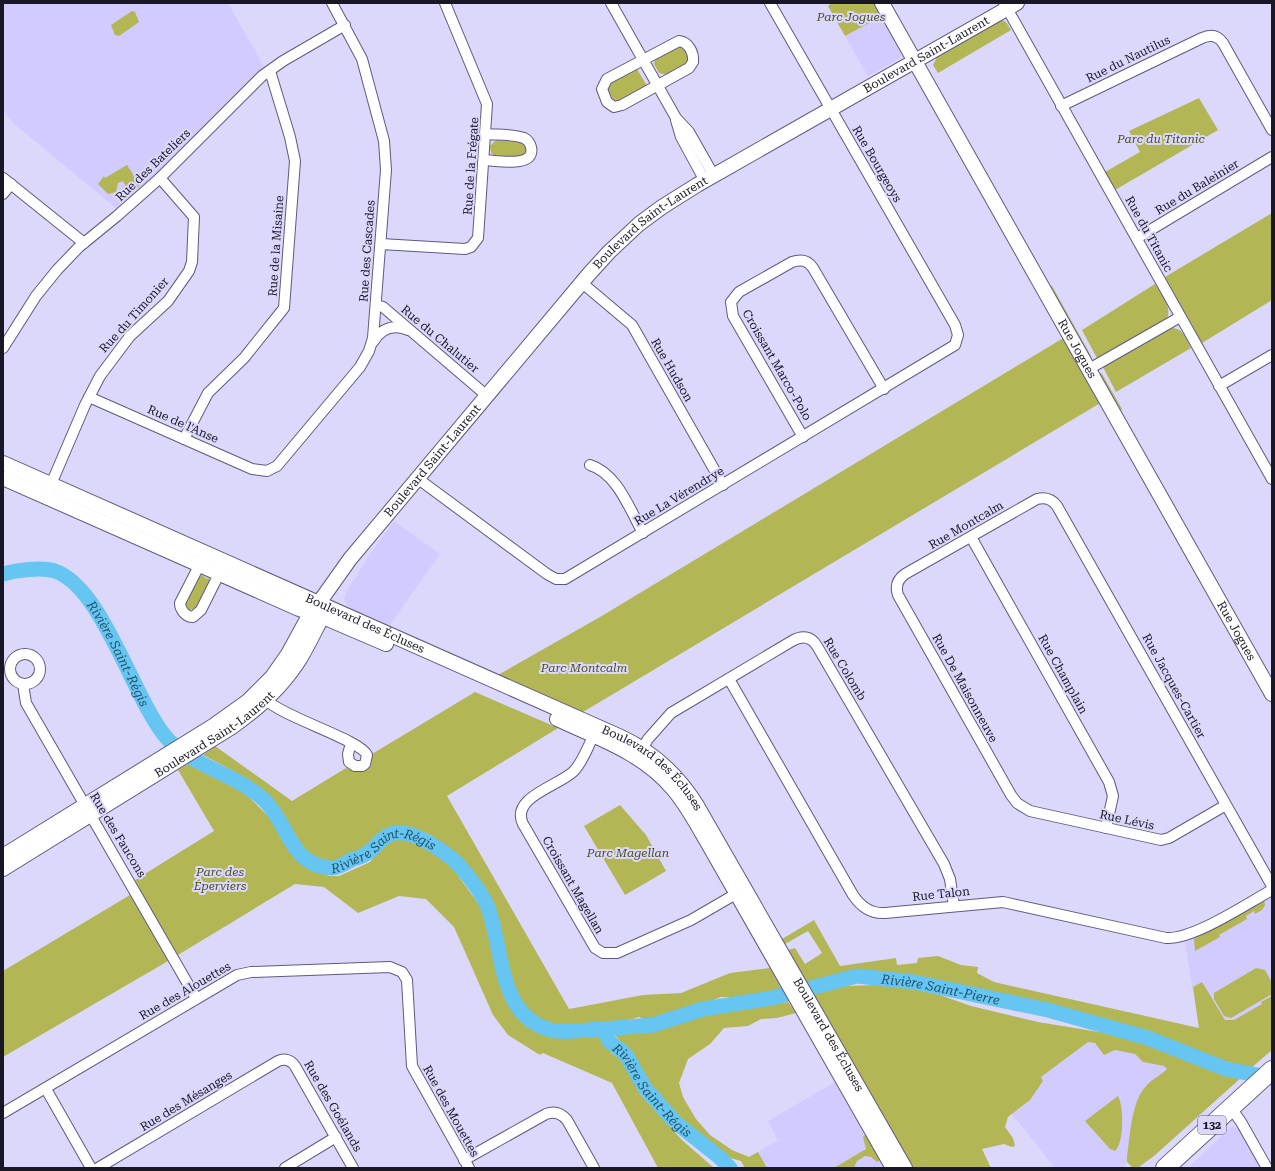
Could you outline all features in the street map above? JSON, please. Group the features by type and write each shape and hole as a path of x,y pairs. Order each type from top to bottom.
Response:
{"highway":[{"name":"132","path":"1168,1167 1267,1075"}],"street":[{"name":"Rue des Cascades","path":"267,472 277,466 355,373 364,361 372,344 386,170 384,141 364,66 345,25 332,3"},
{"name":"Rue de la Frégate","path":"381,244 461,249 471,247 477,241 479,232 486,134 486,101 445,3"},
{"path":"611,3 676,118 681,137 710,178"},
{"name":"Rue Bourgeoys","path":"770,3 955,325 958,331 958,338"},
{"name":"Rue Jogues","path":"882,3 1272,694"},
{"name":"Boulevard Saint-Laurent","path":"194,744 264,686 284,661 320,610 350,559 582,282 609,252 635,228 662,207 710,178 1009,5"},
{"name":"Rue du Titanic","path":"1009,5 1061,106 1272,479"},
{"name":"Rue des Bateliers","path":"3,348 44,286 84,243 160,178 270,71 345,25"},
{"name":"Rue du Nautilus","path":"1061,106 1206,36 1217,37 1224,43 1272,130"},
{"path":"679,40 686,44 692,53 693,62 689,68 618,107 611,105 605,98 602,89 607,79 643,59 679,40"},
{"name":"Rue de la Misaine","path":"184,439 208,393 244,358 284,308 295,161 288,130 270,71"},
{"path":"484,160 522,162 530,156 532,150 529,143 523,138 486,134"},
{"name":"Rue du Baleinier","path":"1137,238 1272,158"},
{"name":"Rue du Timonier","path":"48,490 89,397 100,376 121,346 139,326 168,301 192,265 194,217 160,178"},
{"path":"3,194 7,181 84,243"},
{"name":"Croissant Marco-Polo","path":"803,438 733,316 732,302 739,292 792,262 801,260 808,262 813,268 884,389"},
{"name":"Rue Hudson","path":"582,282 632,325 724,485"},
{"name":"Rue du Chalutier","path":"376,305 383,307 486,395"},
{"path":"1089,369 1180,317"},
{"path":"372,344 380,333 391,327 401,327 411,331"},
{"name":"Rue La Vérendrye","path":"417,478 556,579 568,578 953,348 958,338"},
{"path":"1220,386 1272,355"},
{"name":"Rue de l'Anse","path":"89,397 259,471 267,472"},
{"name":"Boulevard des Écluses","path":"3,463 48,490 203,558 225,561 320,610 595,731 640,753 674,790 741,891 893,1168"},
{"path":"590,465 602,470 610,477 643,533"},
{"name":"Boulevard des Écluses","path":"3,478 48,490"},
{"name":"Rue Montcalm","path":"898,583 905,574 1037,499 1051,500"},
{"name":"Rue Jacques-Cartier","path":"1051,500 1058,506 1272,886"},
{"name":"Rue Champlain","path":"971,537 1109,782 1113,796 1106,828"},
{"path":"203,558 180,603 182,611 188,616 193,617 201,610 225,561"},
{"name":"Boulevard des Écluses","path":"203,558 219,574 320,610"},
{"name":"Rue De Maisonneuve","path":"898,583 898,594 1017,803"},
{"name":"Boulevard Saint-Laurent","path":"3,869 88,810 194,744 248,716 266,700 296,665 320,610"},
{"name":"Rue Colomb","path":"640,753 668,716 795,639 808,638 816,643 944,864 950,879 954,906"},
{"name":"Rue Talon","path":"729,679 853,895 861,905 870,911 881,913 991,902 1007,902 1176,939 1193,934 1272,890"},
{"name":"Rue des Faucons","path":"23,684 26,703 196,998"},
{"path":"266,700 280,711 351,743"},
{"name":"Croissant Magellan","path":"595,731 582,761 574,770 526,802 520,814 523,824 595,948 603,953 617,953 691,920 741,891"},
{"name":"Rue Lévis","path":"1017,803 1030,811 1161,840 1169,838 1226,805"},
{"name":"Boulevard Saint-Laurent","path":"3,856 88,810"},
{"name":"Rue des Alouettes","path":"3,1113 46,1089 229,979 246,973 390,967 402,972"},
{"name":"Rue des Mouettes","path":"402,972 407,983 412,1066 466,1164"},
{"name":"Boulevard des Écluses","path":"802,1000 905,1168"},
{"name":"Rue des Goélands","path":"288,1060 295,1066 353,1168"},
{"name":"Rue des Mésanges","path":"98,1168 278,1061 288,1060"},
{"path":"46,1089 91,1168"},
{"path":"1231,1108 1251,1139 1267,1168"},
{"path":"466,1164 546,1114 553,1112 558,1113 567,1120 594,1168"},
{"path":"285,1168 336,1137"}],"shaded area":[{"path":"3,3 228,3 264,67 169,162 117,209 13,123 3,110"},
{"path":"884,15 903,52 899,59 868,76 845,36"},
{"path":"394,521 440,554 389,626 350,609 346,605 344,598 346,592 371,553"},
{"path":"1272,895 1272,1003 1232,1027 1199,1028 1185,942 1197,937"},
{"path":"1088,1042 1095,1043 1104,1055 1115,1050 1135,1054 1143,1062 1164,1066 1168,1069 1145,1086 1134,1111 1127,1162 1123,1168 1055,1168 1012,1114 1030,1100 1043,1081 1041,1077"},
{"path":"835,1082 885,1168 767,1168 758,1152 778,1140 768,1121"},
{"path":"1231,1127 1238,1128 1241,1131 1262,1168 1188,1168"}],"green space":[{"name":"Parc Jogues","path":"832,3 877,3 884,15 845,36 828,6"},
{"path":"132,11 135,12 139,22 119,36 115,35 111,25"},
{"path":"1001,20 1006,22 1011,30 938,73 933,65 937,57 936,55"},
{"path":"679,46 686,52 688,62 667,75 659,73 654,64 655,59"},
{"path":"637,69 647,86 619,101 613,99 608,90 609,84"},
{"name":"Parc du Titanic","path":"1199,98 1218,130 1115,190 1105,172 1140,152 1129,131"},
{"path":"498,140 523,143 527,152 519,157 494,155 491,153 490,146"},
{"path":"127,165 140,185 130,194 123,181 118,183 116,192 108,194 98,184 104,176 105,178"},
{"path":"1272,213 1272,300 1202,343 1165,277"},
{"path":"1155,284 1168,306 1168,315 1166,320 1097,358 1082,330"},
{"path":"1050,285 1052,286 1091,356 1090,357 1084,348 1084,345"},
{"path":"1171,328 1175,328 1186,337 1191,348 1116,392 1103,367"},
{"name":"Parc Montcalm","path":"1065,337 1102,402 583,712 498,675 600,617"},
{"path":"1100,373 1122,409 1121,410 1099,376"},
{"path":"202,575 207,579 208,577 210,582 196,608 189,610 184,603 198,578"},
{"path":"475,692 558,728 447,796 569,1009 643,995 681,993 730,973 770,968 782,990 756,997 721,997 679,1013 666,1015 649,1022 639,1017 617,1022 582,1025 557,1025 535,1018 525,1012 517,1002 512,990 504,945 500,935 500,922 490,904 465,865 454,855 444,849 434,837 413,829 396,829 382,835 344,859 330,862 316,858 310,854 300,842 282,811 261,789 233,771 203,755 215,746 292,801 346,768 356,772 368,769 371,766 372,754"},
{"name":"Parc des Éperviers","path":"190,763 216,774 250,798 272,820 289,850 297,859 308,868 329,876 339,876 370,862 382,845 391,838 404,837 415,840 426,849 445,858 457,868 459,877 486,914 500,978 506,997 523,1022 536,1031 551,1037 601,1034 611,1053 622,1060 640,1094 682,1140 714,1168 658,1168 612,1083 543,1053 540,1055 508,1035 493,1015 454,927 426,899 399,896 358,913 324,887 295,884 163,964 3,1057 3,971 140,889 135,880 214,831 178,770"},
{"name":"Parc Magellan","path":"620,805 646,835 666,871 625,895 584,826"},
{"path":"1264,900 1265,905 1262,910 1255,914 1254,911 1246,916 1247,919 1195,951 1194,939"},
{"path":"814,920 840,966 896,958 897,965 917,963 918,958 938,956 961,965 978,967 977,973 994,982 1199,1028 1193,987 1202,982 1225,1020 1234,1020 1262,1004 1261,1002 1272,996 1272,1050 1251,1068 1214,1058 1147,1030 1114,1022 1040,1010 934,983 902,977 869,975 807,983 788,950 795,948 805,964 822,953 808,931 785,944 782,939"},
{"path":"1256,968 1265,970 1272,983 1272,994 1231,1018 1224,1016 1214,999 1214,993"},
{"path":"876,985 908,988 940,995 971,1006 1038,1022 1105,1033 1133,1035 1140,1041 1170,1051 1216,1071 1243,1076 1154,1156 1139,1167 1133,1168 1127,1162 1127,1157 1132,1120 1137,1101 1146,1086 1167,1069 1164,1066 1143,1062 1135,1054 1115,1050 1104,1055 1095,1043 1088,1042 1041,1077 1043,1081 1030,1100 1008,1117 1005,1127 1013,1138 1015,1146 1012,1147 1004,1144 982,1149 991,1168 913,1168 812,992 845,986"},
{"path":"788,1002 796,1013 777,1018 761,1019 748,1026 724,1028 710,1044 688,1059 679,1083 683,1097 696,1119 710,1135 732,1150 749,1157 758,1152 767,1168 745,1168 741,1161 730,1158 680,1118 659,1099 632,1054 614,1034 615,1029 661,1026 694,1015"},
{"path":"1118,1096 1121,1108 1122,1125 1120,1141 1115,1151 1110,1149 1085,1121"},
{"path":"866,1134 881,1160 877,1162 871,1157 865,1156 857,1161 854,1168 834,1168 866,1149 863,1137"}],"waterway":[{"name":"Rivière Saint-Régis","path":"3,574 15,571 43,569 55,571 72,581 88,598 102,620 141,696 165,736 187,755 240,783 264,800 272,809 291,842 307,860 317,865 336,868 365,854 387,836 394,833 402,833 420,838 455,861 471,880 487,905 505,978 512,996 521,1011 533,1023 551,1030 569,1031 603,1029 609,1041 626,1055 645,1088 675,1122 719,1157 730,1168"},
{"name":"Rivière Saint-Pierre","path":"603,1029 653,1025 703,1009 772,998 857,976 914,982 1048,1010 1148,1038 1226,1069 1272,1078"}]}
